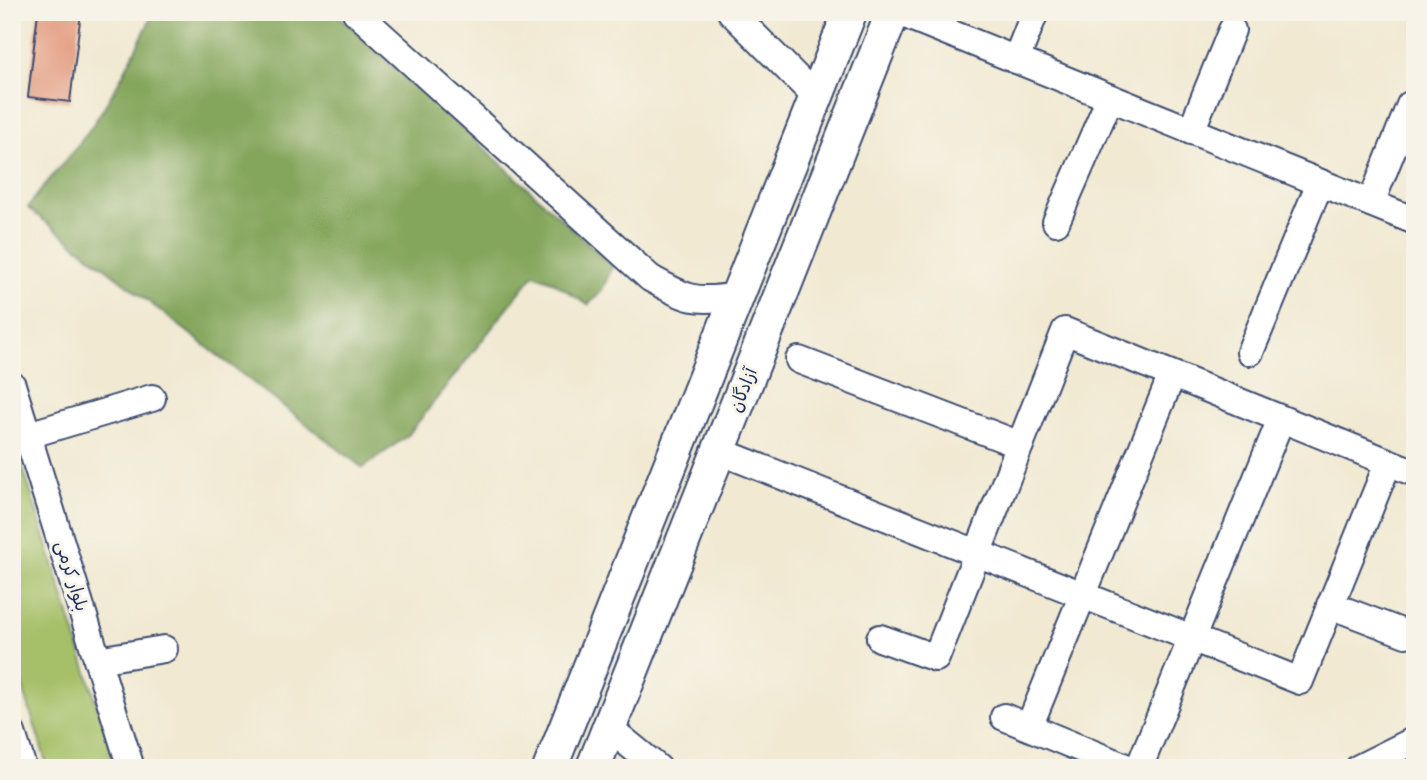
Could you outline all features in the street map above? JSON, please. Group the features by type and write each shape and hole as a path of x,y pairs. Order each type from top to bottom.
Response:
{"main road":[{"path":"550,768 849,12"},
{"name":"آزادگان","path":"593,768 896,12"},
{"path":"777,195 815,210"}],"street":[{"path":"356,12 650,278 686,297 704,302 737,296"},
{"path":"731,12 816,97"},
{"path":"896,12 1415,221"},
{"path":"1016,60 1035,12"},
{"path":"1191,131 1232,30"},
{"path":"1056,222 1110,97"},
{"path":"1371,203 1410,105"},
{"path":"1250,352 1320,183"},
{"path":"880,638 936,658 1065,331 1415,473"},
{"path":"799,360 1020,445"},
{"path":"1029,727 1172,375"},
{"name":"بلوار کرمی","path":"12,384 131,768"},
{"path":"28,435 152,398"},
{"path":"1139,768 1281,419"},
{"path":"719,451 1300,681 1388,463"},
{"path":"1331,605 1406,634 1415,629"},
{"path":"97,660 164,649"},
{"path":"1004,717 1129,768"},
{"path":"608,728 658,768"},
{"path":"12,733 23,768"},
{"path":"1359,768 1415,740"}],"green space":[{"path":"154,12 335,12 613,266 601,292 588,305 552,281 534,274 408,435 363,468 28,208 105,107"},
{"path":"12,433 117,768 48,768 12,652"}],"building":[{"path":"38,12 81,12 70,102 28,97"}]}
